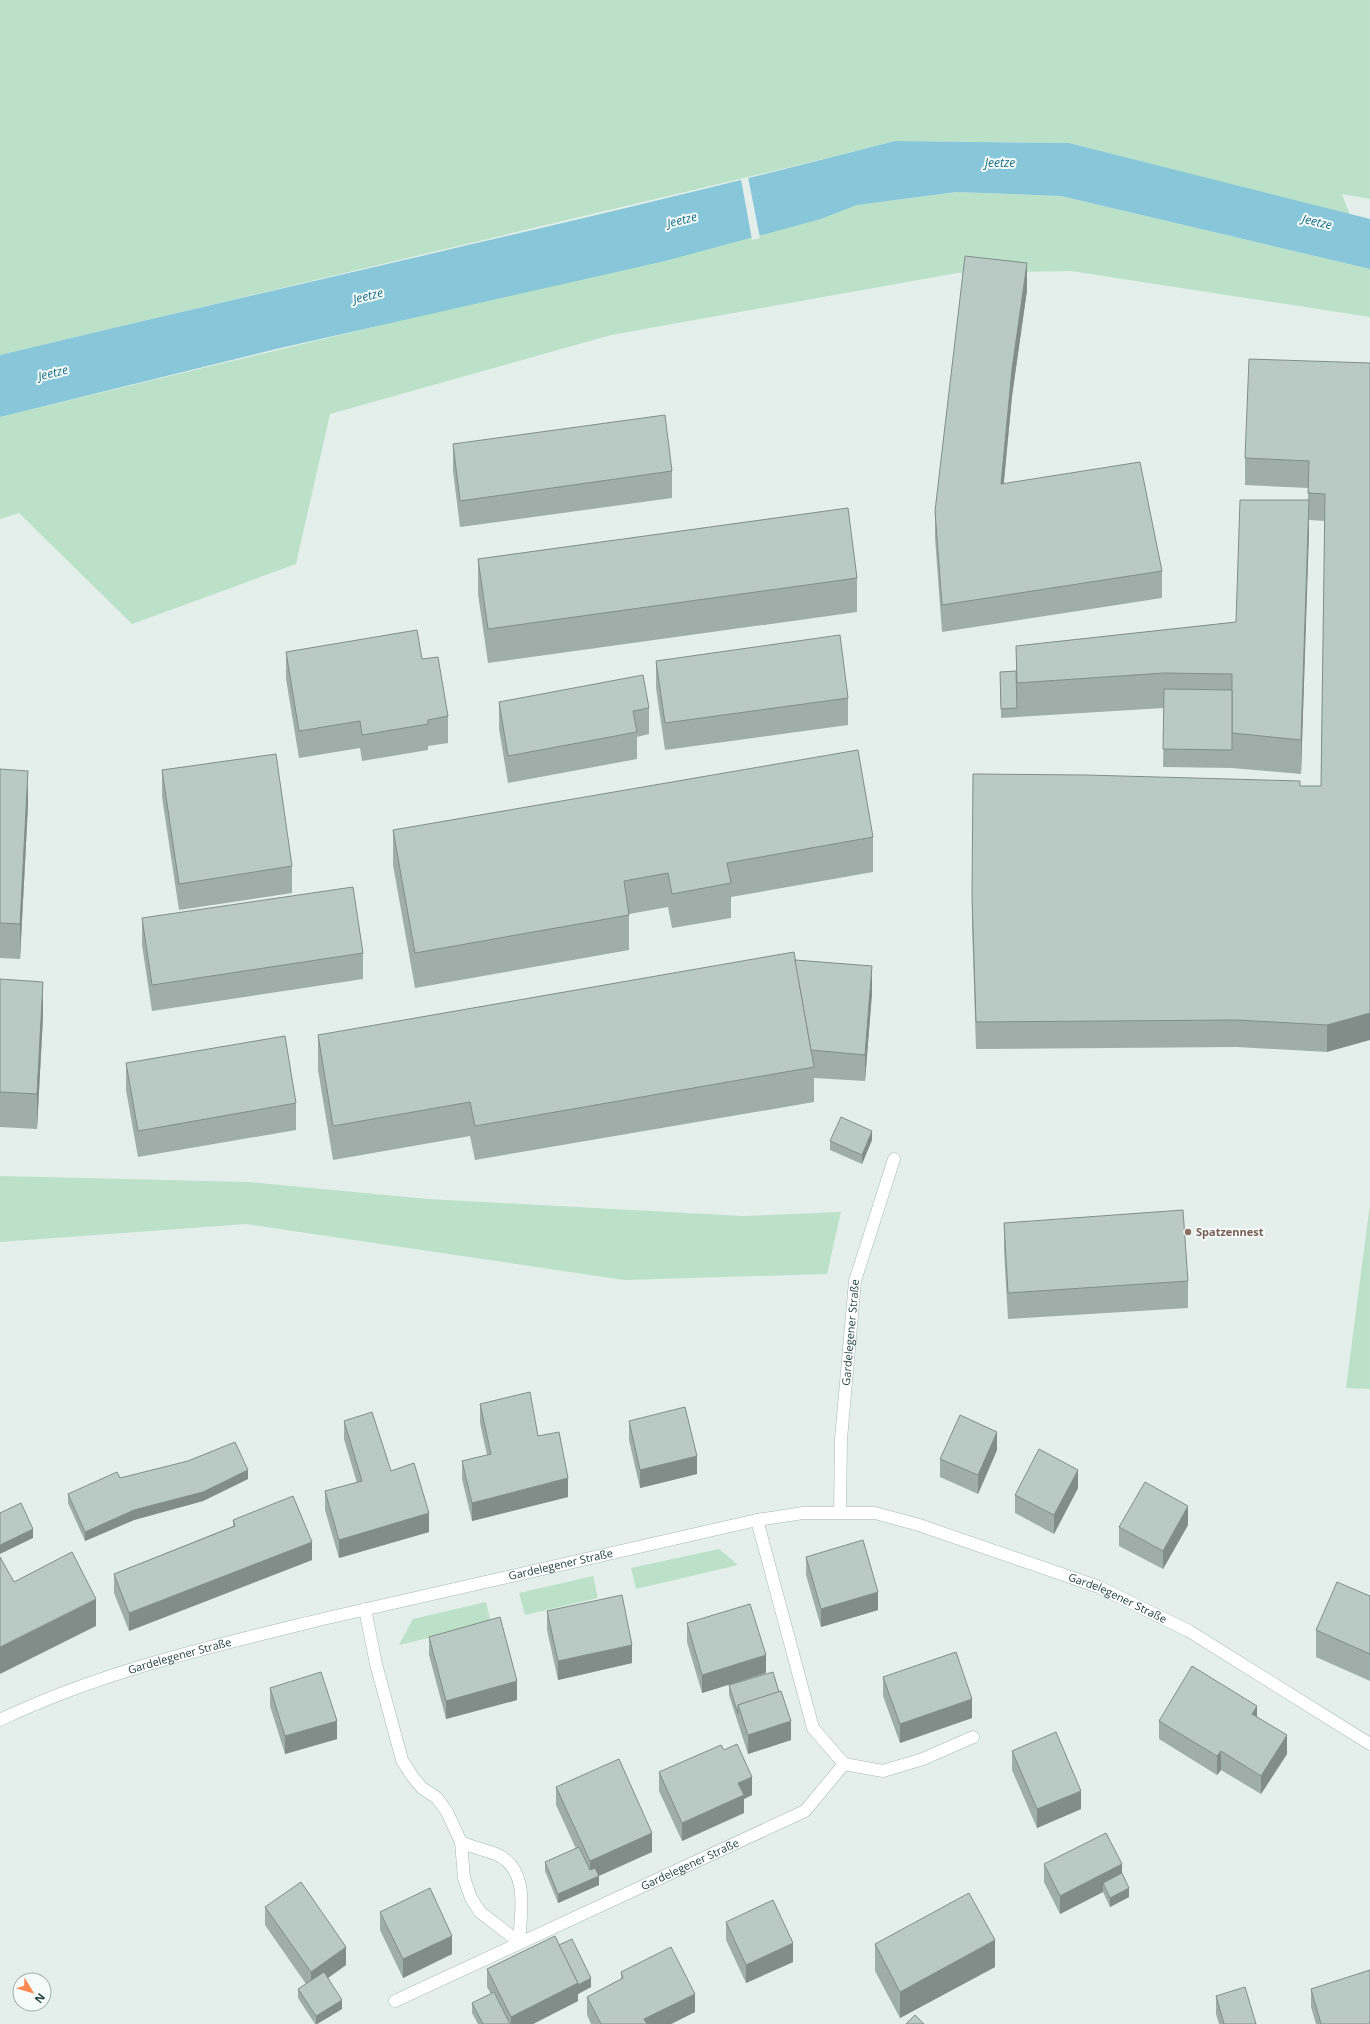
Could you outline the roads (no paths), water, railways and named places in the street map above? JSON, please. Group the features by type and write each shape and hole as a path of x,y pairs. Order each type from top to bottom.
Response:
{"street":[{"name":"Gardelegener Straße","path":"840,1512 841,1439 855,1281 894,1159"},
{"name":"Gardelegener Straße","path":"0,1720 30,1705 122,1671 204,1648 365,1609 757,1520 803,1513 840,1512 875,1513 919,1525 1100,1587 1189,1631 1370,1744"},
{"path":"757,1520 813,1728 844,1764 883,1771 923,1759 973,1737"},
{"path":"365,1609 376,1664 402,1760 422,1788 437,1798 447,1812 461,1842 464,1878 471,1898 480,1912 519,1942"},
{"name":"Gardelegener Straße","path":"396,2001 519,1942 805,1811 844,1764"},
{"path":"461,1842 475,1849 496,1854 512,1866 520,1881 521,1906 519,1942"}],"water":[{"name":"Jeetze","path":"895,141 1069,143 1370,219 1370,269 1061,196 957,192 857,205 821,219 665,261 276,349 0,417 0,355 560,224"}],"place":[{"name":"Spatzennest","path":"1188,1232"}]}
